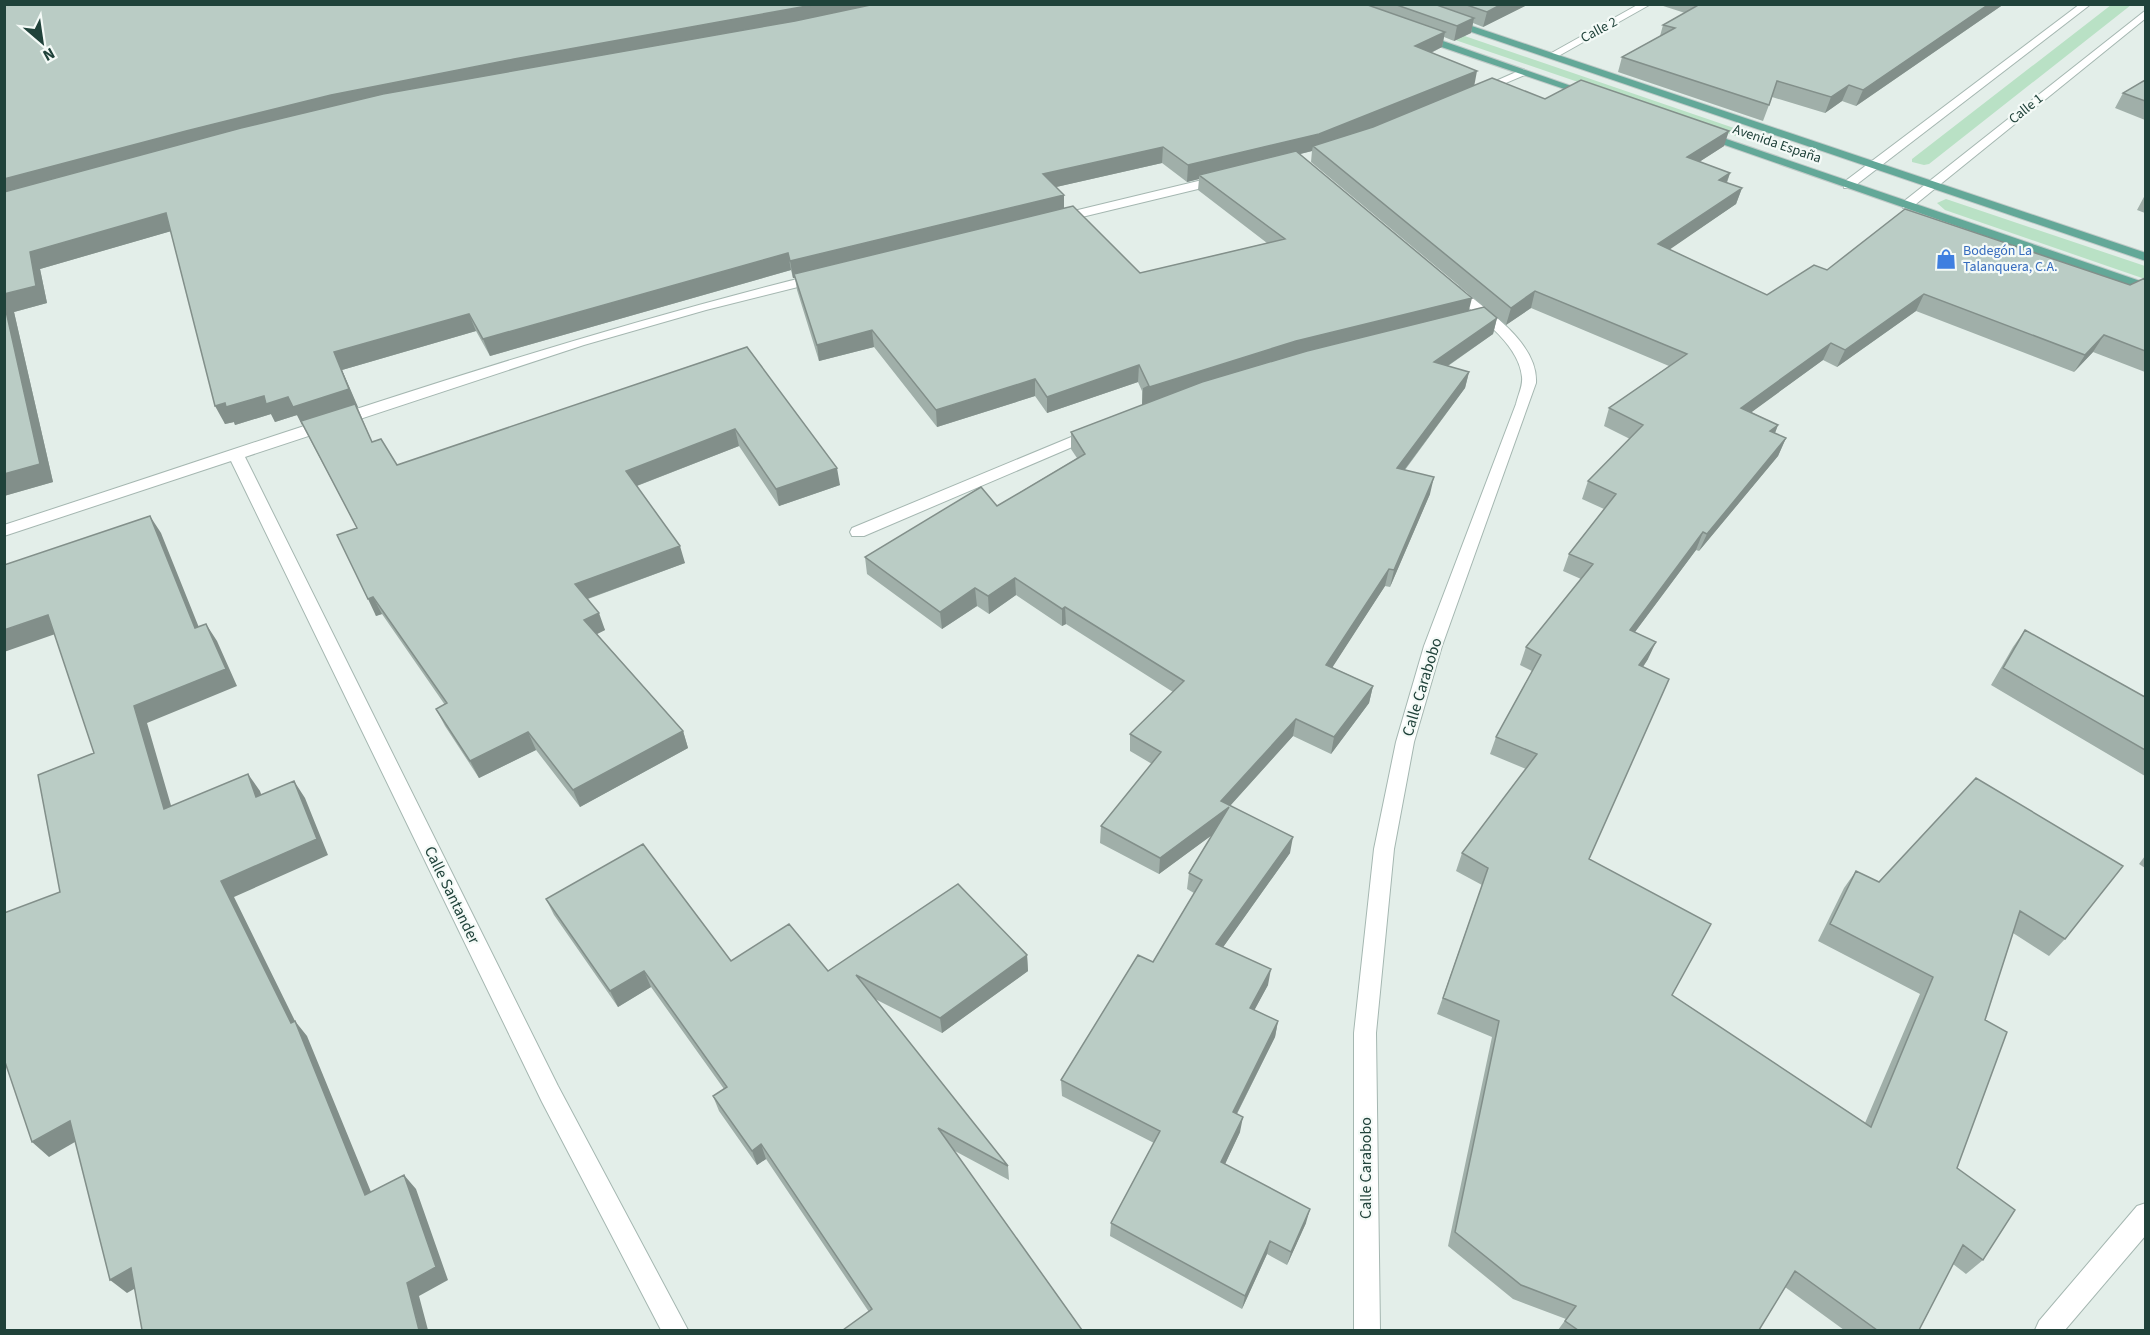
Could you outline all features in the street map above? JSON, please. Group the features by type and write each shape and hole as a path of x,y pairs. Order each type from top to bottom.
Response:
{"main road":[{"name":"Avenida España","path":"1442,19 2145,257"},
{"path":"1405,31 1596,97"},
{"name":"Avenida España","path":"1694,131 2145,288"}],"street":[{"name":"Calle 2","path":"1551,56 1647,4"},
{"path":"1848,185 2087,4"},
{"name":"Calle 1","path":"1907,205 2145,13"},
{"path":"1460,98 1523,72"},
{"path":"1039,224 1234,177"},
{"name":"Calle Carabobo","path":"1367,1330 1365,1033 1384,849 1405,742 1433,646 1523,404 1529,378 1525,360 1507,336 1434,273"},
{"path":"4,531 579,342 701,307 831,274"},
{"path":"1462,321 1485,316"},
{"path":"858,532 1104,429"},
{"name":"Calle Santander","path":"236,455 550,1094 675,1330"},
{"path":"2048,1330 2145,1215"}],"green space":[{"path":"1353,5 1374,5 1784,145 1783,148 1771,148"},
{"path":"2111,5 2131,5 1929,164 1912,162 1912,159"},
{"path":"1946,199 2145,266 2145,279 1945,210 1937,203"}],"building":[{"path":"4,4 818,4 331,95 4,179"},
{"path":"875,4 1365,4 1445,32 1415,46 1477,71 1319,134 1188,165 1163,147 1043,174 1064,195 790,261 788,253 483,339 469,314 334,352 349,389 293,407 288,397 266,404 264,396 226,407 225,403 215,406 166,213 30,252 36,286 4,294 4,192 241,128 383,94 795,21"},
{"path":"1394,4 1434,4 1474,18 1457,26"},
{"path":"1464,4 1502,4 1487,12"},
{"path":"1700,4 1989,4 1863,90 1849,85 1831,97 1777,81 1769,105 1622,57 1675,28 1663,25"},
{"path":"1492,78 1545,99 1581,80 1729,131 1687,157 1730,173 1719,180 1742,188 1658,244 1767,295 1814,265 1827,270 1905,209 2130,285 2145,278 2145,351 2104,335 2085,355 1924,294 1845,350 1831,343 1741,408 1778,425 1770,431 1786,438 1707,534 1703,532 1630,630 1656,642 1639,665 1669,679 1589,859 1711,924 1672,995 1871,1127 1933,977 1830,924 1856,871 1879,882 1976,778 2123,866 2065,939 2020,911 1985,1020 2007,1032 1957,1168 2015,1210 1983,1260 1963,1245 1919,1330 1877,1330 1795,1271 1759,1330 1578,1330 1565,1321 1576,1306 1521,1285 1455,1232 1499,1021 1443,998 1488,868 1462,853 1537,754 1496,737 1541,655 1526,647 1593,564 1569,554 1616,494 1588,481 1643,425 1609,408 1687,354 1535,291 1511,308 1313,146 1373,127"},
{"path":"2145,80 2145,101 2123,93"},
{"path":"1296,151 1472,298 1296,341 1143,389 1149,386 1139,365 1047,397 1035,379 936,410 872,330 817,345 794,274 1073,206 1140,273 1285,239 1199,175"},
{"path":"4,302 40,464 4,474"},
{"path":"1484,307 1497,318 1434,362 1469,372 1397,468 1434,477 1394,570 1389,569 1326,665 1373,686 1334,737 1296,719 1221,801 1293,837 1216,944 1271,969 1250,1008 1278,1021 1233,1112 1243,1117 1221,1162 1310,1209 1291,1252 1270,1241 1245,1296 1111,1223 1160,1131 1061,1080 1138,955 1153,962 1202,880 1189,873 1229,807 1160,858 1101,826 1161,752 1130,734 1184,681 1065,607 1062,609 1015,578 988,596 975,588 940,612 865,557 981,487 997,506 1085,454 1071,432 1202,382 1307,351"},
{"path":"747,347 837,468 776,489 735,429 626,471 680,546 575,584 599,613 584,620 683,731 573,790 528,732 470,761 436,709 447,703 373,597 368,599 337,535 357,528 301,421 355,404 372,442 381,439 397,465"},
{"path":"150,516 195,628 206,624 226,669 134,706 164,809 248,774 256,797 294,781 317,839 221,881 291,1023 295,1021 365,1195 404,1175 436,1267 407,1283 419,1330 142,1330 131,1268 110,1280 70,1121 32,1142 4,1059 4,913 60,892 38,775 94,753 48,615 4,630 4,565"},
{"path":"2025,630 2145,697 2145,750 2003,668"},
{"path":"643,844 731,961 789,924 828,971 958,884 1027,955 940,1018 856,975 1008,1166 938,1128 1082,1330 843,1330 872,1309 761,1144 752,1151 713,1096 727,1087 644,971 610,991 546,899"}],"place":[{"name":"Bodegón La Talanquera, C.A.","path":"1946,259"}]}
